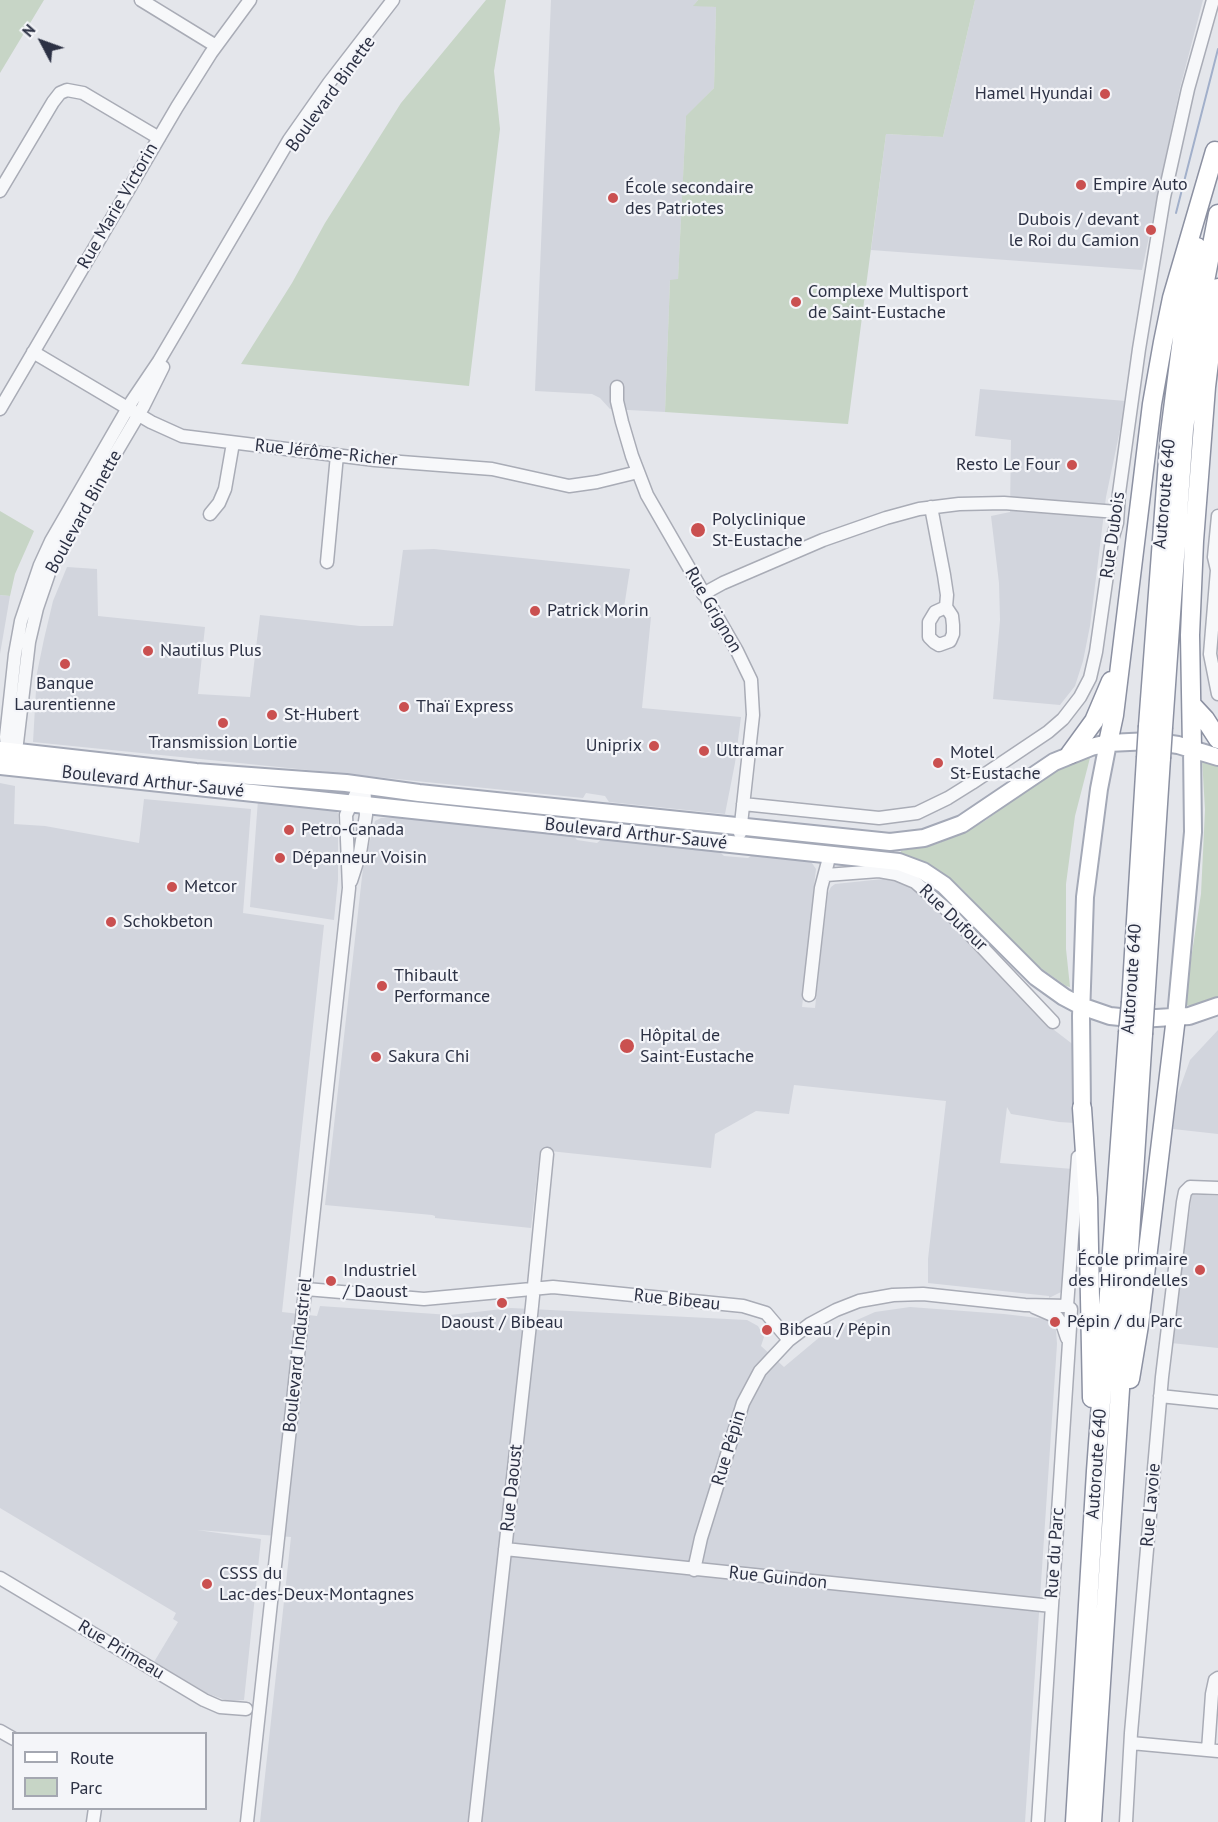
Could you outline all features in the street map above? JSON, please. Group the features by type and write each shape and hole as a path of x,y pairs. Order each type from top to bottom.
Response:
{"highway":[{"path":"1108,743 1114,715 1152,404 1163,342 1172,298 1217,145"},
{"name":"Autoroute 640","path":"1074,1822 1105,1472 1136,1034 1156,726 1170,433 1188,299 1217,145"},
{"name":"Autoroute 640","path":"1156,726 1186,418 1205,281 1218,214"},
{"path":"1192,749 1190,635 1194,541 1206,387 1218,288"},
{"path":"1070,754 1098,714 1119,660"},
{"path":"1192,705 1205,719 1218,739"},
{"path":"1105,1472 1139,1325 1176,1017"},
{"path":"1082,1108 1087,1189 1090,1366 1105,1472"},
{"name":"Autoroute 640","path":"1092,1822 1105,1472"}],"main road":[{"name":"Boulevard Arthur-Sauvé","path":"8,753 196,772 362,785 427,794 873,841 915,840 949,830 970,820 1050,765 1070,754 1108,743 1151,741 1218,757"},
{"path":"1082,1108 1081,1006 1086,884 1099,789 1108,743"},
{"path":"1176,1017 1192,840 1192,749"},
{"name":"Boulevard Arthur-Sauvé","path":"8,753 358,804 899,862 929,874 949,890 1036,977 1059,994 1081,1006 1120,1017 1150,1019 1189,1016 1218,1006"}],"street":[{"path":"141,0 216,46"},
{"path":"159,138 216,46 250,0"},
{"name":"Boulevard Binette","path":"8,753 29,642 47,580 65,539 159,361 293,134 393,0"},
{"name":"Boulevard Binette","path":"8,753 13,665 23,612 42,559 63,518 162,369 295,144 336,84 401,0"},
{"name":"Rue Dubois","path":"743,804 872,818 895,818 910,815 953,795 1054,727 1077,703 1092,673 1100,632 1134,382 1158,231 1182,112 1213,0"},
{"name":"Rue Marie Victorin","path":"0,191 53,102 60,93 67,90 79,91 90,96 159,138 0,409"},
{"name":"Rue Jérôme-Richer","path":"33,352 133,412 182,436 337,455 492,469 569,486 638,472"},
{"name":"Rue Grignon","path":"617,387 620,414 638,472 655,511 737,651 752,684 753,715 739,844"},
{"path":"210,514 219,503 225,489 233,443"},
{"path":"327,562 337,455"},
{"path":"704,594 723,583 834,536 886,518 931,507 1004,503 1117,512"},
{"path":"931,507 947,595 946,608"},
{"path":"1218,516 1214,557 1218,570 1210,654 1218,694"},
{"name":"Boulevard Industriel","path":"247,1822 349,888 346,819 358,804 362,785"},
{"name":"Boulevard Industriel","path":"349,888 360,853 366,815 358,804"},
{"path":"810,995 821,888 830,854"},
{"name":"Rue Dufour","path":"826,875 888,872 915,882 945,908 1053,1022"},
{"name":"Rue du Parc","path":"1038,1822 1071,1311 1067,1306 1082,1108"},
{"name":"Rue Daoust","path":"476,1822 547,1154"},
{"name":"Rue Lavoie","path":"1126,1822 1160,1396 1183,1202 1187,1189 1193,1186 1218,1188"},
{"name":"Rue Bibeau","path":"306,1289 417,1299 553,1287 751,1308 768,1315 789,1340"},
{"path":"789,1340 810,1324 836,1310 859,1301 893,1294 933,1294 1025,1305 1067,1306"},
{"path":"1025,1305 1057,1317 1063,1326 1069,1345"},
{"name":"Rue Pépin","path":"694,1570 700,1542 743,1403 760,1371 789,1340"},
{"path":"1160,1396 1218,1402"},
{"name":"Rue Guindon","path":"505,1550 1052,1606"},
{"name":"Rue Primeau","path":"0,1578 204,1700 220,1707 246,1708"},
{"path":"1131,1743 1213,1751 1212,1694 1215,1680 1218,1678"}],"shaded area":[{"name":"École secondaire des Patriotes","path":"551,0 698,0 694,5 716,7 714,88 686,117 678,280 670,280 665,412 610,409 600,398 592,394 535,391"},
{"path":"975,0 1203,0 1180,88 1142,270 871,250 886,134 943,137"},
{"path":"980,389 1126,401 1106,497 1090,626 1083,661 1075,686 1060,705 993,699 1000,620 999,583 991,516 1010,512 1011,440 975,436"},
{"path":"434,549 630,569 623,614 651,617 642,708 741,717 725,814 609,802 605,796 586,793 583,798 33,742 37,673 53,601 67,567 97,569 98,616 205,627 198,694 250,697 260,615 360,626 393,626 403,550"},
{"path":"0,595 10,596 0,654"},
{"path":"0,783 15,786 14,824 45,826 139,843 144,799 251,809 243,913 324,925 282,1312 317,1316 320,1306 450,1315 511,1308 747,1320 758,1326 764,1337 761,1346 784,1367 821,1336 875,1312 910,1307 1047,1319 1053,1324 1057,1344 1025,1822 260,1822 291,1537 197,1530 261,1539 244,1700 228,1701 206,1693 154,1662 178,1622 173,1619 176,1613 0,1508"},
{"path":"258,800 333,809 338,813 338,880 334,920 250,907"},
{"path":"407,816 572,834 577,840 597,843 603,838 719,851 724,856 748,858 755,853 810,860 816,869 814,886 816,887 802,1007 815,1008 828,893 831,887 835,884 883,879 899,882 918,891 1049,1026 1075,1046 1075,1123 1011,1114 1007,1107 1000,1163 1073,1169 1061,1292 1049,1298 1049,1296 928,1283 928,1259 946,1101 794,1085 789,1114 756,1111 715,1134 711,1168 540,1150 531,1228 435,1218 432,1215 325,1205 363,868 375,821 381,818"},
{"path":"1218,1030 1218,1134 1173,1129 1177,1096 1190,1060"},
{"name":"École primaire des Hirondelles","path":"1192,1194 1218,1196 1218,1348 1171,1343"}],"green space":[{"path":"0,0 44,0 0,73"},
{"path":"486,0 506,0 494,71 500,129 469,386 241,364 292,283 325,223 401,103"},
{"path":"698,0 975,0 943,137 886,134 848,424 665,412 670,280 678,279 686,116 714,88 716,7 693,6"},
{"path":"0,511 34,531 15,574 10,596 0,595"},
{"path":"1091,754 1075,816 1066,884 1066,949 1070,987 1032,962 960,887 944,874 924,862 908,856 900,856 901,851 936,844 964,833 986,820 1061,765"},
{"path":"1202,758 1218,765 1218,997 1194,1006 1184,1005 1201,894 1205,810"}],"waterway":[{"path":"1176,213 1218,49"}],"place":[{"name":"Hamel Hyundai","path":"1105,94"},
{"name":"Empire Auto","path":"1081,185"},
{"name":"École secondaire des Patriotes","path":"613,198"},
{"name":"Dubois / devant le Roi du Camion","path":"1151,230"},
{"name":"Complexe Multisport de Saint-Eustache","path":"796,302"},
{"name":"Resto Le Four","path":"1072,465"},
{"name":"Polyclinique St-Eustache","path":"698,530"},
{"name":"Patrick Morin","path":"535,611"},
{"name":"Nautilus Plus","path":"148,651"},
{"name":"Banque Laurentienne","path":"65,664"},
{"name":"Thaï Express","path":"404,707"},
{"name":"St-Hubert","path":"272,715"},
{"name":"Transmission Lortie","path":"223,723"},
{"name":"Uniprix","path":"654,746"},
{"name":"Ultramar","path":"704,751"},
{"name":"Motel St-Eustache","path":"938,763"},
{"name":"Petro-Canada","path":"289,830"},
{"name":"Dépanneur Voisin","path":"280,858"},
{"name":"Metcor","path":"172,887"},
{"name":"Schokbeton","path":"111,922"},
{"name":"Thibault Performance","path":"382,986"},
{"name":"Hôpital de Saint-Eustache","path":"627,1046"},
{"name":"Sakura Chi","path":"376,1057"},
{"name":"École primaire des Hirondelles","path":"1200,1270"},
{"name":"Industriel / Daoust","path":"331,1281"},
{"name":"Daoust / Bibeau","path":"502,1303"},
{"name":"Pépin / du Parc","path":"1055,1322"},
{"name":"Bibeau / Pépin","path":"767,1330"},
{"name":"CSSS du Lac-des-Deux-Montagnes","path":"207,1584"}]}
